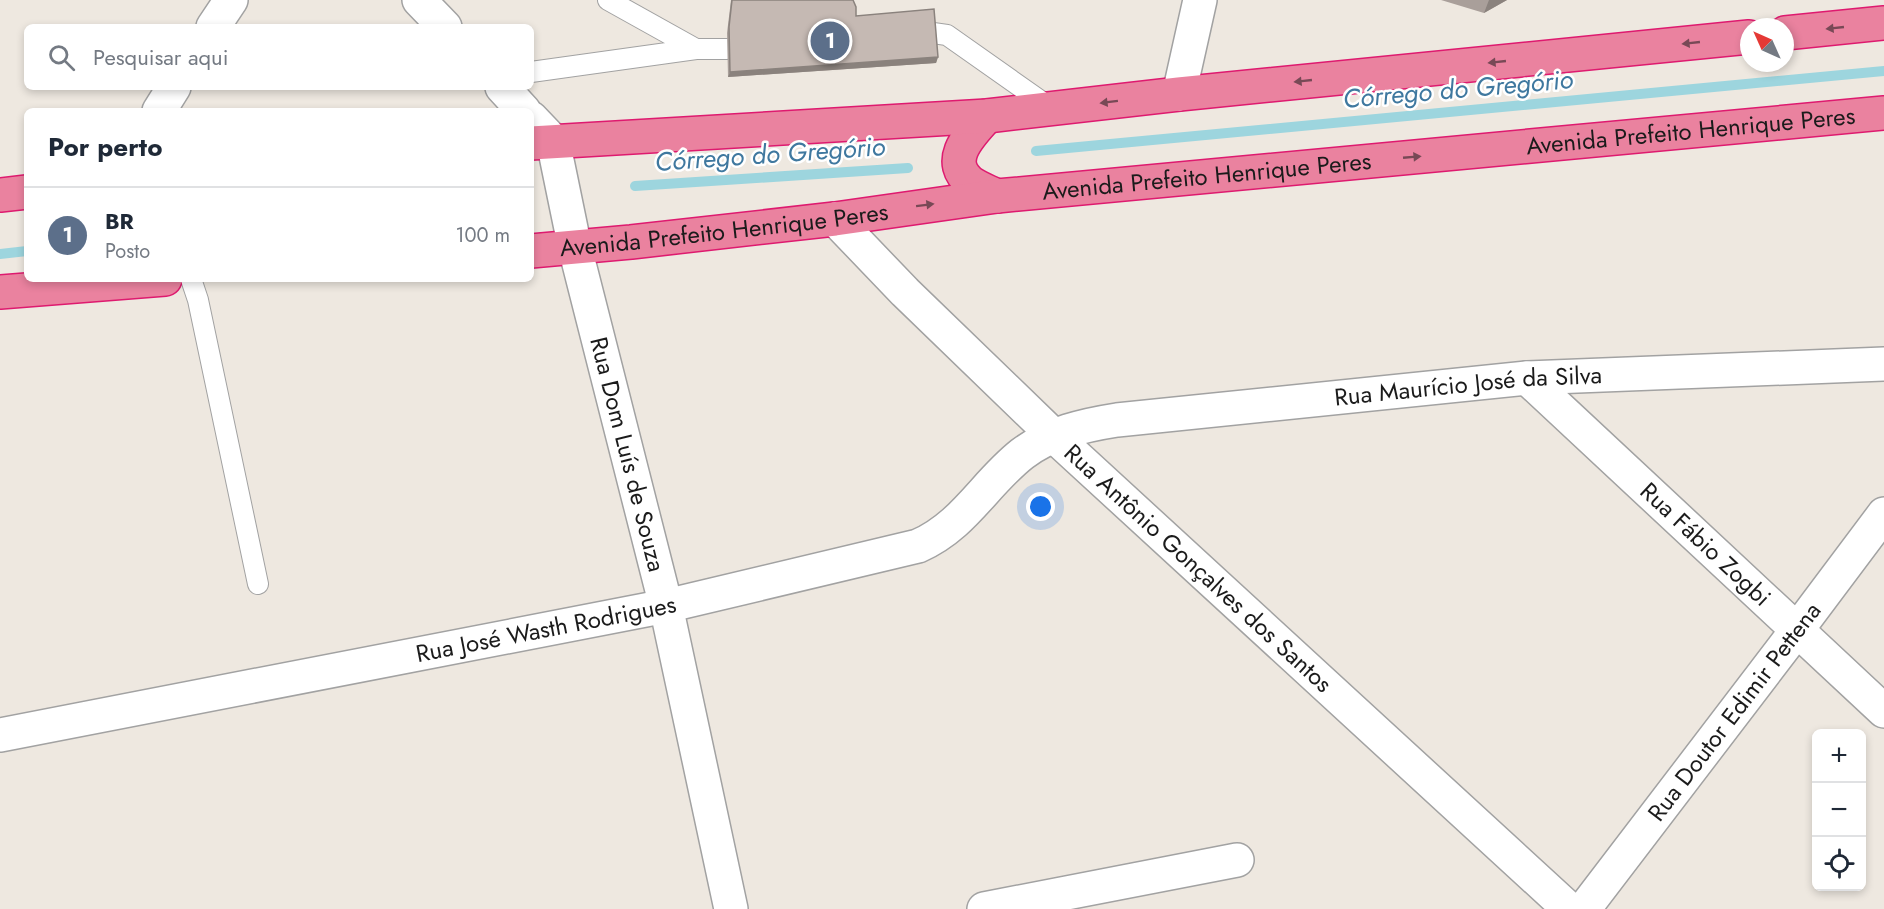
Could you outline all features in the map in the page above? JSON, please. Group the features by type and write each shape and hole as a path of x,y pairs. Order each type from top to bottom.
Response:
{"highway":[{"path":"1794,32 1884,23"},
{"path":"542,142 987,116 1179,94 1740,38"},
{"name":"Avenida Prefeito Henrique Peres","path":"534,251 835,219 997,196 1884,113"},
{"path":"987,116 966,140 959,155 961,171 972,183 997,196"},
{"path":"0,195 24,192"},
{"path":"0,292 127,282"}],"street":[{"path":"215,24 231,0"},
{"path":"419,0 442,24"},
{"path":"1179,94 1200,0"},
{"path":"161,108 172,90"},
{"path":"505,90 521,108"},
{"path":"534,125 542,142"},
{"name":"Rua Dom Luís de Souza","path":"542,142 575,248 666,606 731,909"},
{"name":"Rua Antônio Gonçalves dos Santos","path":"835,219 905,292 1054,436 1569,909"},
{"name":"Rua Maurício José da Silva","path":"1054,436 1089,425 1118,420 1527,378 1884,364"},
{"name":"Rua Fábio Zogbi","path":"1527,378 1884,711"},
{"name":"Rua José Wasth Rodrigues","path":"0,735 666,606 918,546 937,538 954,523 1022,454 1054,436"},
{"name":"Rua Doutor Edimir Pettena","path":"1584,909 1884,514"},
{"path":"984,909 1237,860"}],"lane":[{"path":"608,0 696,49"},
{"path":"933,33 947,35 1052,109"},
{"path":"534,72 696,49 727,49"},
{"path":"192,282 198,300 258,584"}],"building":[{"path":"732,0 853,0 856,16 934,9 938,57 730,72 729,27"}],"waterway":[{"name":"Córrego do Gregório","path":"1036,151 1884,71"},
{"name":"Córrego do Gregório","path":"635,186 908,168"},
{"name":"Córrego do Gregório","path":"0,254 24,251"}],"place":[{"name":"BR","path":"830,41"}]}
